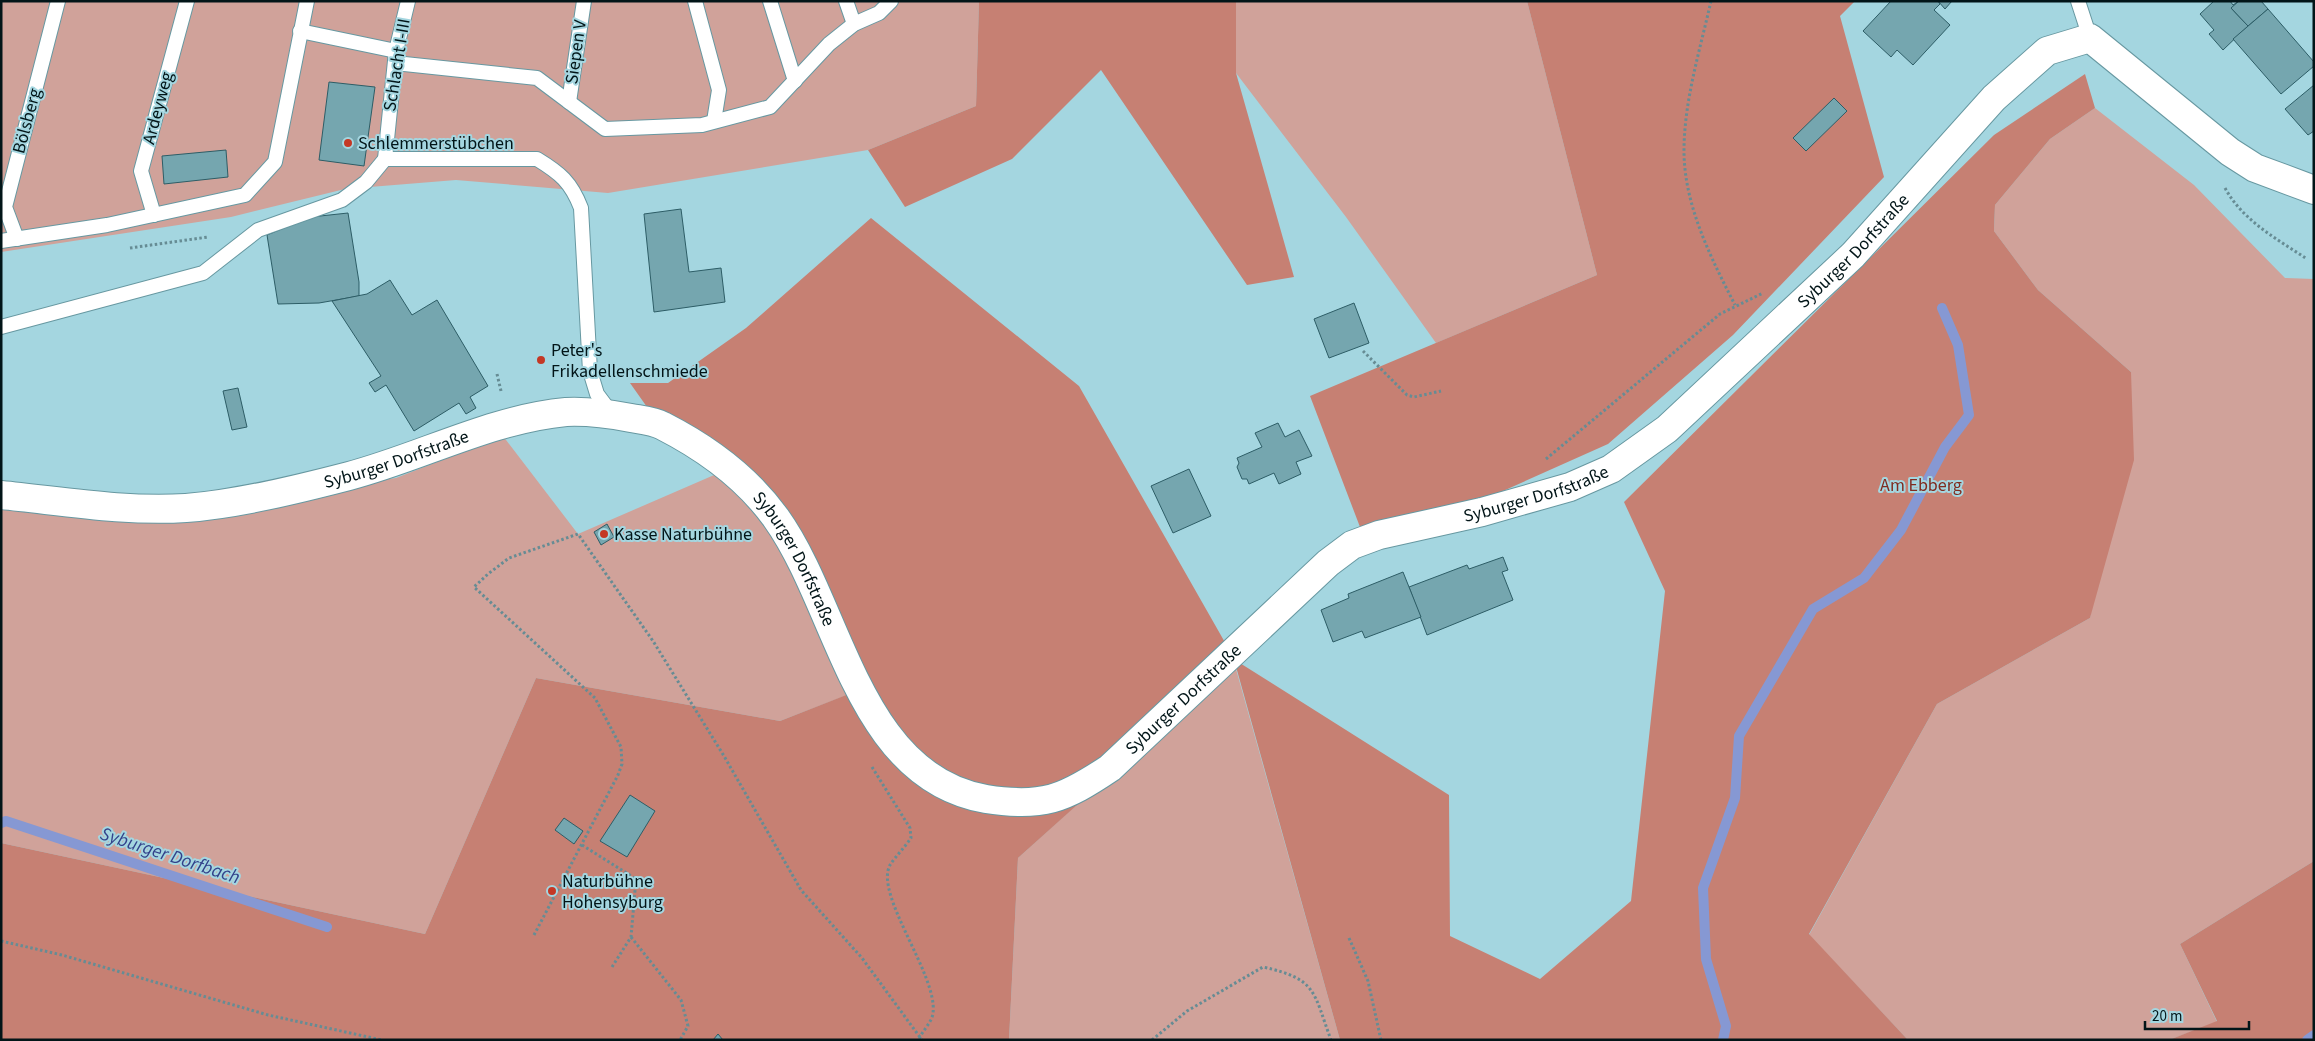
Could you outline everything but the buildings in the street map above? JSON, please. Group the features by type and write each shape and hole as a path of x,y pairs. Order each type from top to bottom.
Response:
{"street":[{"path":"2090,38 2230,152 2255,168 2314,190"},
{"name":"Syburger Dorfstraße","path":"1,495 128,508 187,508 246,499 350,475 516,422 567,412 612,414 659,424 696,445 728,469 756,494 777,519 800,560 870,712 922,771 948,787 975,797 1030,804 1058,798 1085,785 1110,768 1328,563 1352,546 1379,535 1482,512 1570,487 1611,469 1667,429 1853,255 1994,98 2046,51 2090,38"}],"lane":[{"name":"Bölsberg","path":"17,239 5,207 58,1"},
{"name":"Ardeyweg","path":"154,215 141,171 186,1"},
{"path":"1,241 107,225 245,195 275,162 307,1"},
{"name":"Schlacht I-III","path":"385,159 395,57 408,1"},
{"name":"Siepen V","path":"569,102 584,1"},
{"path":"695,1 719,90 714,122"},
{"path":"770,1 795,81"},
{"path":"846,1 854,24"},
{"path":"300,31 395,57 537,78 605,130 702,125 770,107 829,44 854,24 879,13 891,1"},
{"path":"2078,1 2090,38"},
{"path":"1,327 203,273 258,230 342,200 366,182 385,159 537,159 557,171 574,190 581,208 590,371 597,394 612,414"}],"path":[{"path":"1544,461 1720,314 1735,305 1712,258 1690,197 1684,152 1690,90 1711,1"},
{"path":"2245,215 2270,235 2307,259"},
{"path":"1363,351 1407,395 1414,397 1441,391"},
{"path":"534,935 622,764 621,747 595,698 474,587 509,558 578,534 658,649 724,756 801,890 862,958 922,1040"},
{"path":"870,764 910,828 911,838 890,866 888,881 890,895 914,946 934,1002 933,1016 919,1038"},
{"path":"582,845 636,879 631,937 612,967"},
{"path":"631,937 681,1000 688,1026 680,1040"},
{"path":"1349,938 1368,981 1381,1040"},
{"path":"1,941 62,955 268,1015 382,1040"},
{"path":"1152,1040 1187,1011 1236,980 1263,967 1291,973 1312,989 1331,1040"}],"shaded area":[{"path":"1,1 979,1 976,106 868,150 608,193 456,180 345,189 231,217 1,252"},
{"path":"1236,1 1527,1 1597,275 1436,343 1346,217 1236,73"},
{"path":"2095,108 2194,185 2285,278 2314,279 2314,861 2180,944 2217,1022 2169,1040 1908,1040 1809,935 1937,704 2090,618 2131,372 2038,290 1994,231 1995,205 2050,139"},
{"path":"503,436 578,534 728,469 756,494 860,690 780,721 536,678 425,934 1,843 1,495 246,499 396,478"},
{"path":"1234,662 1340,1040 1009,1040 1018,858"}],"green space":[{"path":"979,1 1236,1 1236,73 1294,277 1247,285 1101,70 1012,159 905,207 868,150 976,106"},
{"path":"1527,1 1855,1 1840,16 1884,177 1733,335 1608,444 1465,508 1360,527 1310,396 1597,275"},
{"name":"Am Ebberg","path":"2085,74 2095,108 2050,139 1995,205 1994,231 2038,290 2131,372 2134,460 2090,618 1937,704 1809,934 1908,1040 1340,1040 1235,663 1018,858 1009,1040 1,1040 1,843 425,934 536,678 780,721 859,690 777,519 659,424 630,383 668,383 746,328 871,218 1079,386 1235,660 1449,795 1450,936 1540,979 1631,901 1665,591 1624,502 1994,135"},
{"path":"2314,861 2314,1040 2169,1040 2217,1021 2180,944"}],"waterway":[{"path":"1723,1040 1726,1026 1706,959 1703,888 1735,798 1739,736 1813,609 1864,578 1901,530 1945,447 1969,415 1958,345 1942,308"},
{"name":"Syburger Dorfbach","path":"1,823 6,821 327,927"},
{"name":"Syburger Dorfbach","path":"2307,1040 2314,1035"}],"place":[{"name":"Schlemmerstübchen","path":"348,143"},
{"name":"Peter's Frikadellenschmiede","path":"541,360"},
{"name":"Kasse Naturbühne","path":"604,534"},
{"name":"Naturbühne Hohensyburg","path":"552,891"}]}
